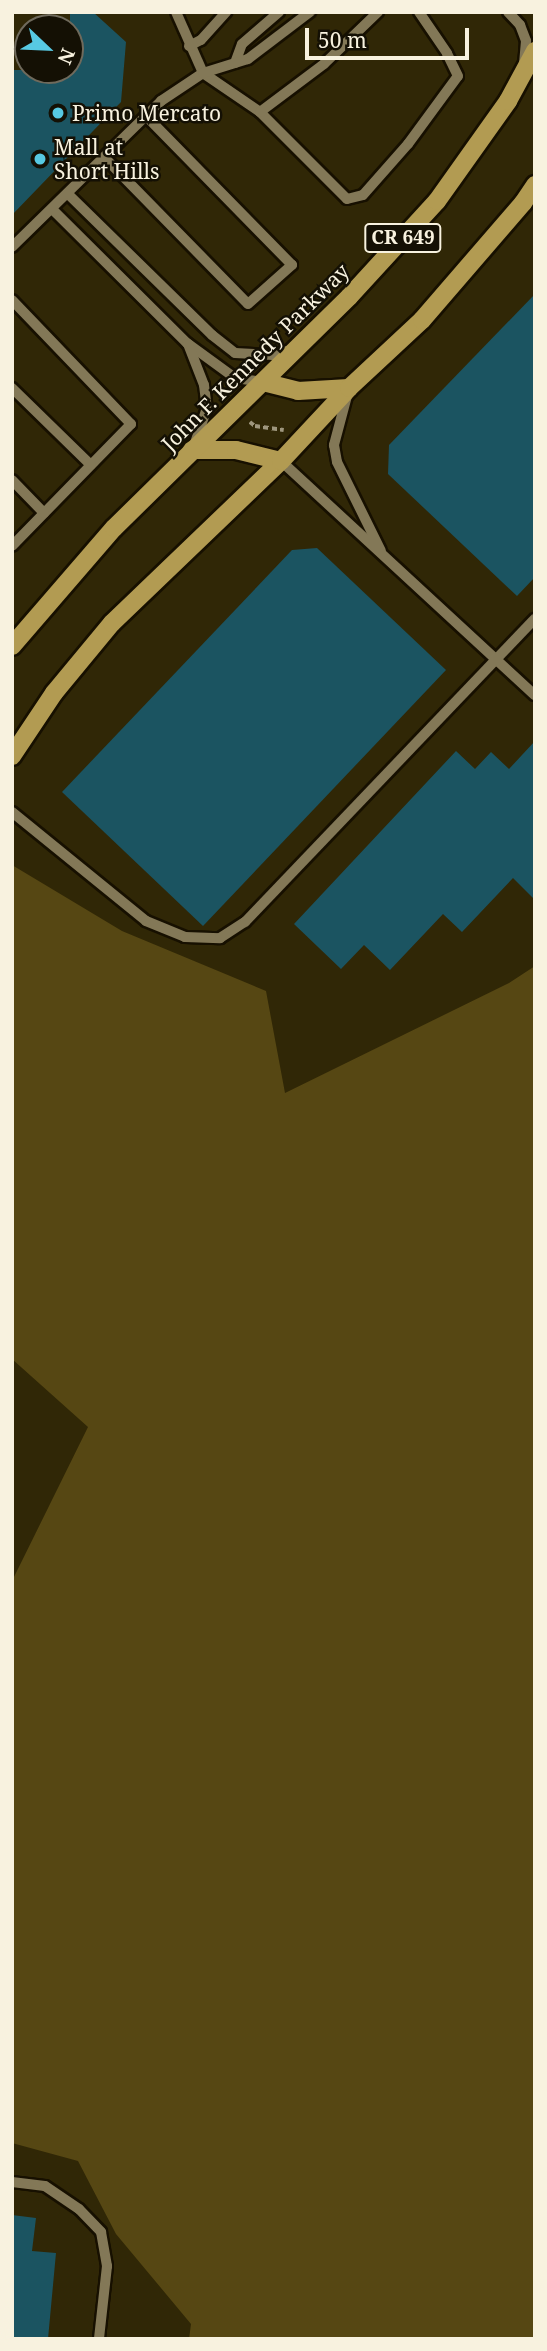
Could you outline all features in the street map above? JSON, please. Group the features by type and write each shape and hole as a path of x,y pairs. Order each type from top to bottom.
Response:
{"main road":[{"name":"John F. Kennedy Parkway","path":"12,646 114,528 349,297 437,201 508,101 535,51"},
{"name":"CR 649","path":"12,755 54,693 112,623 281,461 349,388 422,320 462,276 535,185"},
{"path":"263,383 298,391 349,388"},
{"path":"192,450 236,450 281,461"}],"lane":[{"path":"176,12 203,73 260,111 347,199 363,195 408,144 458,76 447,53 419,12"},
{"path":"189,46 201,40 226,12"},
{"path":"235,64 242,44 279,12"},
{"path":"12,247 69,195 161,101 203,73 248,59 310,12"},
{"path":"260,111 324,64 378,12"},
{"path":"508,12 520,25 526,41 522,75"},
{"path":"105,158 248,304 292,265 146,116"},
{"path":"69,195 212,335 235,353 273,355 298,348"},
{"path":"53,210 187,344 235,377 263,383"},
{"path":"12,300 131,424 12,546"},
{"path":"187,344 204,385 207,408 192,450"},
{"path":"12,388 91,465"},
{"path":"349,388 334,445 337,462 383,555"},
{"path":"281,461 535,695"},
{"path":"12,480 44,513"},
{"path":"12,811 146,921 185,937 220,938 244,922 535,619"},
{"path":"12,2182 45,2186 79,2209 101,2232 107,2266 99,2339"}],"path":[{"path":"250,422 255,426 284,430"}],"shaded area":[{"path":"12,865 122,931 266,991 285,1093 509,983 535,966 535,2339 189,2339 191,2324 116,2234 78,2161 12,2143 12,1581 88,1427 12,1359"}],"building":[{"name":"Mall at Short Hills","path":"93,12 126,42 121,102 12,215 12,70 14,84 84,84 84,14 70,14"},
{"path":"535,294 535,577 517,596 388,474 389,445"},
{"path":"317,548 446,670 203,926 62,792 292,550"},
{"path":"535,741 535,900 513,878 462,932 443,914 390,970 364,945 341,969 294,924 456,751 475,769 491,752 509,769"},
{"path":"12,2215 36,2218 32,2251 56,2253 48,2339 12,2339"}],"place":[{"name":"Primo Mercato","path":"58,113"},
{"name":"Mall at Short Hills","path":"40,159"}]}
